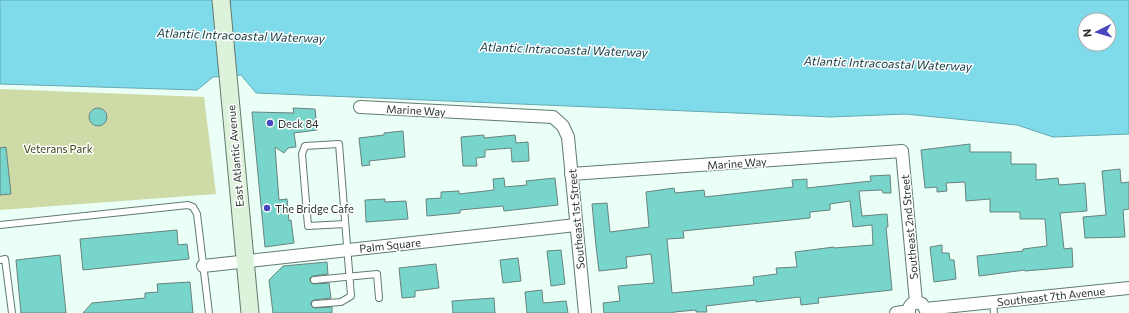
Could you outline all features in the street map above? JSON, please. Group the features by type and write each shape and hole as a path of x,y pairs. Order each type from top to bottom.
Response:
{"main road":[{"name":"East Atlantic Avenue","path":"221,0 250,313"}],"street":[{"name":"Marine Way","path":"360,107 553,117 563,126"},
{"name":"Southeast 1st Street","path":"563,126 568,137 584,313"},
{"name":"Marine Way","path":"571,174 902,151"},
{"name":"Southeast 2nd Street","path":"902,151 917,310"},
{"name":"Palm Square","path":"204,266 576,225"},
{"name":"Southeast 7th Avenue","path":"896,313 917,310 994,308 1129,288"}],"lane":[{"path":"315,304 341,302 350,296 349,277 339,144 306,146 302,154 308,226 345,224"},
{"path":"0,225 188,205 193,207 197,214 209,313"},
{"path":"0,260 5,259 12,313"},
{"path":"314,280 377,274 379,298"}],"green space":[{"name":"Veterans Park","path":"0,89 204,97 216,194 0,210"}],"water":[{"name":"Atlantic Intracoastal Waterway","path":"0,0 1129,0 1129,134 1053,137 1017,125 905,114 831,117 256,93 241,75 213,77 197,90 0,84"}],"building":[{"path":"98,108 104,111 107,117 104,123 98,126 92,123 89,117 92,111"},
{"path":"293,108 315,109 317,130 294,133 296,147 288,148 284,153 275,147 279,200 287,199 289,221 291,220 294,243 265,247 252,112 294,113"},
{"path":"403,131 405,157 369,161 370,165 362,166 359,138"},
{"path":"484,135 484,138 515,135 516,143 528,142 529,161 512,162 511,148 485,150 485,157 476,158 477,166 463,166 461,137"},
{"path":"970,144 970,152 1011,152 1011,164 1036,164 1036,180 1058,178 1059,185 1085,183 1087,211 1060,213 1064,249 1072,248 1073,267 1025,270 979,276 977,256 1023,251 1023,249 1047,246 1045,219 1020,219 1020,212 990,212 990,199 966,201 965,182 946,183 947,191 937,192 937,187 925,188 921,150"},
{"path":"6,147 11,194 0,195 0,148"},
{"path":"1120,169 1121,183 1129,182 1129,209 1123,210 1125,237 1085,238 1083,217 1106,215 1102,171"},
{"path":"890,175 891,193 883,193 882,190 859,191 862,216 887,214 888,227 886,227 892,290 818,298 819,303 801,305 800,297 756,302 756,300 706,306 707,312 696,312 696,310 674,313 604,313 603,303 620,301 618,286 654,283 651,254 626,257 627,268 599,271 592,204 607,203 610,232 649,227 646,192 674,188 675,193 704,190 705,197 793,187 792,180 807,179 807,188 871,181 870,176","holes":["850,201 853,227 872,225 873,245 834,247 795,252 797,267 776,268 777,274 753,277 754,285 672,293 667,239 684,238 683,231 810,218 810,212 830,210 830,204"]},
{"path":"504,178 505,187 527,185 526,181 555,178 558,205 504,211 503,206 460,210 460,213 427,216 426,199 441,198 441,192 459,191 459,194 494,190 493,179"},
{"path":"385,199 385,202 406,201 408,219 366,222 365,200"},
{"path":"177,230 178,245 187,244 189,259 83,270 80,239"},
{"path":"942,245 942,253 949,253 950,260 954,260 956,279 934,282 930,247"},
{"path":"561,250 565,284 551,286 547,251"},
{"path":"60,255 66,313 21,313 16,260"},
{"path":"518,258 521,281 503,283 500,260"},
{"path":"327,262 328,274 313,276 310,278 310,281 314,284 329,283 331,298 314,300 311,302 311,305 315,308 332,307 332,313 273,313 269,280 283,266"},
{"path":"436,264 439,288 415,291 415,297 402,298 399,268"},
{"path":"190,282 193,313 83,313 92,303 145,298 145,293 158,292 157,284"},
{"path":"542,290 543,303 566,301 568,313 527,313 525,292"},
{"path":"494,298 495,313 453,313 452,301"}],"place":[{"name":"Deck 84","path":"270,123"},
{"name":"The Bridge Cafe","path":"267,208"}]}
